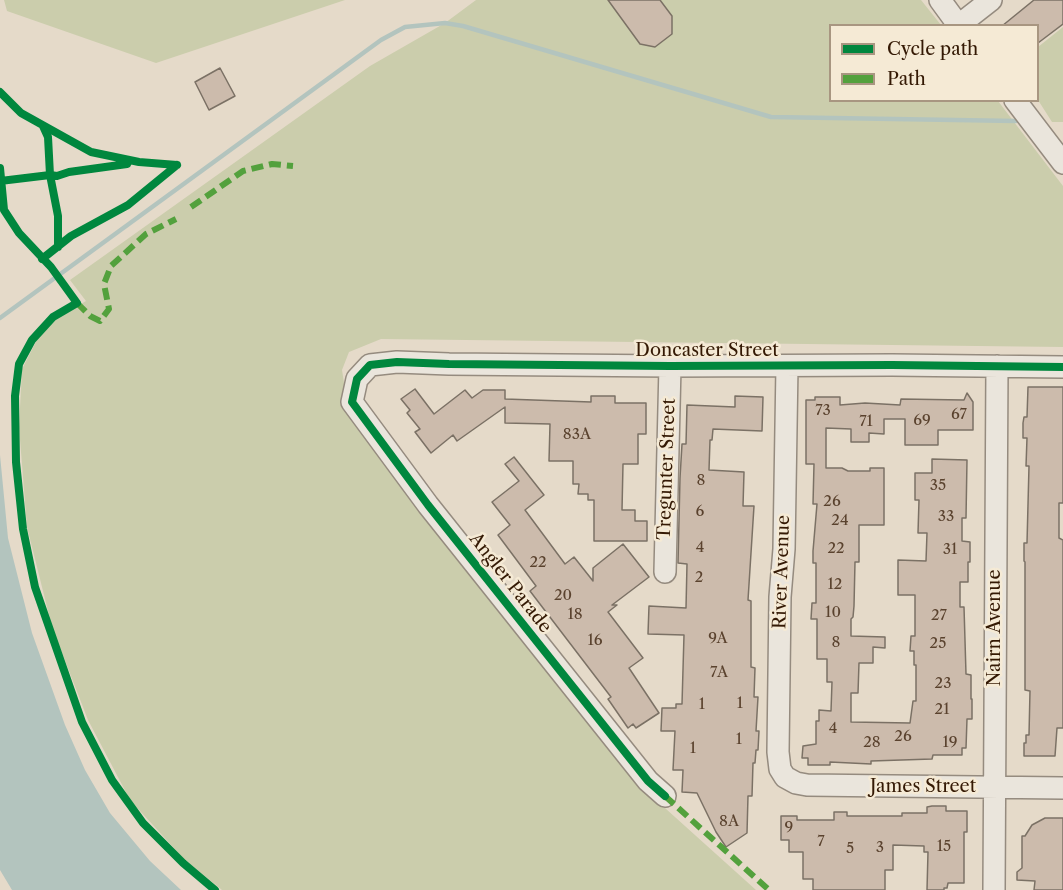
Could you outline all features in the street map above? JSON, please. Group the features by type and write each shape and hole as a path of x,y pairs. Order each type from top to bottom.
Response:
{"street":[{"path":"940,0 958,24"},
{"path":"960,24 991,0"},
{"path":"1017,102 1063,163"},
{"name":"Doncaster Street","path":"357,379 370,365 397,362 670,366 891,364 1063,367"},
{"name":"Tregunter Street","path":"665,572 670,366"},
{"name":"River Avenue","path":"785,777 780,769 778,752 787,366"},
{"name":"Nairn Avenue","path":"993,890 997,366"},
{"name":"Angler Parade","path":"357,379 352,402 428,505 640,772 665,796"},
{"name":"James Street","path":"785,777 795,783 807,785 1063,788"}],"green space":[{"path":"4,0 345,0 156,63 7,11"},
{"path":"476,0 921,0 940,24 829,24 829,102 999,102 1063,186 1063,347 381,339 349,352 342,370 347,402 645,790 756,890 222,890 184,859 130,800 88,720 52,627 27,527 19,427 22,369 38,338 57,318 86,301 70,280 370,66 445,23"},
{"path":"1063,27 1063,122 1052,122 1039,102 1039,46"}],"shaded area":[{"path":"0,455 8,538 32,633 65,725 85,770 110,813 150,861 181,890 12,890 0,870"}],"building":[{"path":"608,0 660,0 672,16 672,34 655,47 640,44"},
{"path":"1034,0 1063,0 1063,24 1039,42 1039,24 1004,24"},
{"path":"220,68 235,96 209,110 195,82"},
{"path":"1028,387 1063,387 1063,503 1059,503 1059,538 1063,540 1063,728 1057,728 1055,756 1024,756 1024,743 1026,743 1026,735 1029,735 1030,691 1025,690 1024,561 1024,543 1027,543 1029,466 1026,466 1027,438 1023,438 1024,417 1027,417"},
{"path":"415,389 434,414 465,390 472,398 483,390 505,390 505,399 591,402 591,396 615,396 615,403 646,403 646,434 638,434 638,464 623,464 622,510 635,510 635,521 647,521 647,541 594,541 594,500 588,500 588,494 578,494 579,484 573,484 573,461 549,461 550,424 505,423 505,407 457,441 453,435 431,453 415,432 420,429 407,413 410,410 401,399"},
{"path":"967,393 973,402 973,430 938,430 938,445 905,445 905,419 884,419 884,434 869,433 869,442 851,442 851,429 826,428 826,468 870,471 870,468 884,468 884,525 859,525 859,562 855,562 851,636 885,637 885,648 873,647 873,663 859,663 858,693 851,693 851,722 910,723 913,701 916,701 916,665 914,665 914,651 910,651 911,636 915,636 915,595 898,595 898,560 926,561 927,533 918,533 919,500 915,500 915,473 932,473 932,459 967,460 966,518 962,518 962,541 970,542 970,562 968,562 968,582 960,582 960,607 964,607 966,674 971,675 972,699 972,719 967,719 966,748 962,748 962,755 933,755 932,759 871,761 871,764 830,762 830,765 808,765 808,758 802,758 803,746 816,744 816,721 819,721 819,710 831,711 832,682 827,682 827,659 817,659 817,619 811,619 812,603 816,603 816,563 813,563 813,551 817,504 813,504 814,464 806,464 806,400 815,400 815,397 840,397 840,405 865,403 900,405 901,399 964,400"},
{"path":"735,396 763,397 762,431 713,429 712,440 710,440 709,470 744,472 743,506 754,506 748,600 751,601 751,667 755,668 754,697 758,697 756,731 759,731 758,750 756,750 755,763 753,763 752,796 748,796 747,833 726,847 697,793 682,792 683,770 673,770 675,731 661,731 662,708 676,708 676,704 682,704 684,635 648,634 649,606 686,608 687,564 678,563 680,478 682,444 686,444 687,405 735,407"},
{"path":"514,457 544,495 525,510 565,564 574,557 593,581 593,568 623,544 649,577 612,605 617,605 608,612 643,658 629,668 659,713 636,728 633,724 628,728 608,699 611,697 530,591 536,586 498,535 510,525 492,502 519,481 505,464"},
{"path":"946,806 946,811 967,811 967,832 964,832 964,883 948,883 944,890 927,890 928,852 924,852 924,846 893,845 893,870 885,870 885,890 813,890 813,879 803,879 803,852 789,852 789,840 781,840 781,816 797,816 797,820 834,820 834,812 847,812 847,816 902,816 902,813 927,813 927,807"},
{"path":"1045,818 1063,818 1063,890 1034,890 1035,881 1017,880 1017,872 1022,868 1022,836 1025,836 1032,825"}],"waterway":[{"path":"0,318 381,40 405,27 445,23 463,26 771,117 1016,121"}],"marked path":[{"path":"191,207 243,171 272,164 293,166"},
{"path":"77,303 90,316 100,321 109,309 104,284 111,266 146,234 176,219"},
{"path":"665,796 769,890"}],"cycle path":[{"path":"0,92 21,113 91,152 139,162 177,165"},
{"path":"43,126 48,137 50,175 58,216 58,247"},
{"path":"0,181 57,176 69,172 127,164"},
{"path":"42,259 71,236 128,205 177,165"},
{"path":"0,168 4,210 19,233 51,267 77,303 53,317 32,340 19,364 15,396 16,462 23,529 35,587 82,722 112,780 143,823 183,863 215,890"},
{"path":"665,796 648,781 428,505 352,402 357,379 370,365 397,362 670,366 1063,367"}]}
